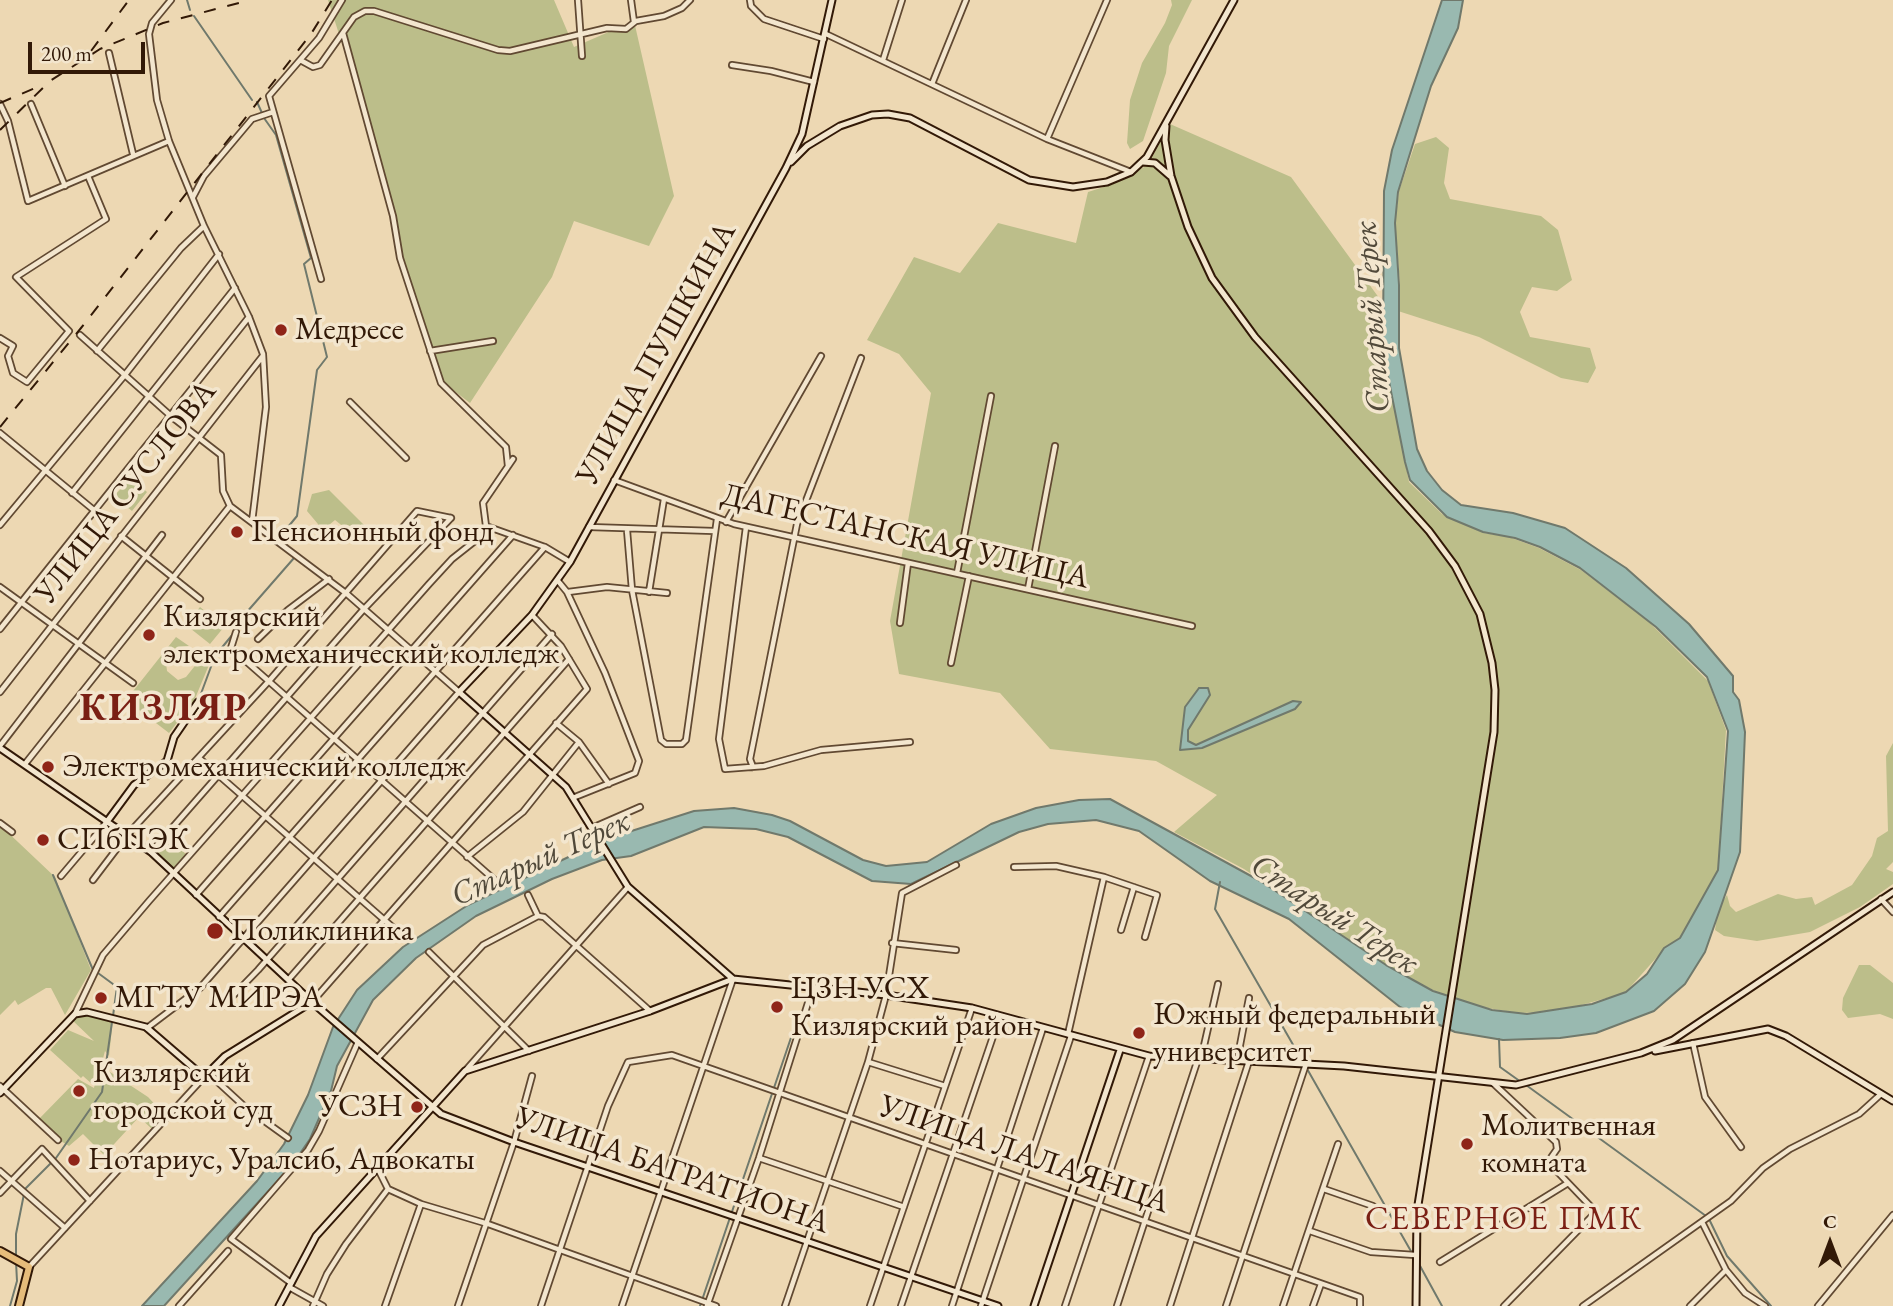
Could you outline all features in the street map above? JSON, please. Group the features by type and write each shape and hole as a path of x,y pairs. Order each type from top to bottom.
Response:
{"main road":[{"path":"0,1251 29,1266 19,1306"}],"street":[{"path":"171,0 152,23 149,41 157,100 169,141 192,198 249,317 263,356 266,407 252,522"},
{"path":"321,279 269,96 302,61 342,0"},
{"path":"578,0 582,56"},
{"path":"631,0 634,22"},
{"path":"302,61 313,67 320,65 354,17 370,10 504,51 611,28 626,29 634,22 664,16 682,8 690,0"},
{"name":"УЛИЦА ПУШКИНА","path":"147,1028 200,988 459,692 532,615 558,581 786,169 802,134 832,0"},
{"path":"883,60 902,0"},
{"path":"932,85 966,0"},
{"path":"1047,139 1107,0"},
{"name":"УЛИЦА ПУШКИНА","path":"786,169 807,146 840,126 873,115 888,114 910,118 1029,180 1089,187 1131,172 1143,162 1166,126 1234,0"},
{"path":"750,2 764,19 825,37 883,60 1047,139 1131,172"},
{"path":"343,33 393,216 400,258 430,351 444,387 506,447 508,466"},
{"path":"109,53 133,154"},
{"path":"732,65 771,71 815,83"},
{"path":"0,104 8,121 28,201 133,154 169,141"},
{"path":"31,104 65,186"},
{"path":"192,198 204,176 252,119 273,111"},
{"path":"1166,126 1171,176 1199,252 1231,306 1255,337 1429,531 1465,581 1480,614 1492,663 1495,711 1470,888 1444,1032 1417,1211 1416,1306"},
{"path":"1143,162 1155,163 1171,176"},
{"path":"0,338 13,346 8,356 13,373 27,382 69,331 16,277 106,219 88,176"},
{"path":"97,351 181,248 204,226"},
{"path":"0,524 124,376 219,254"},
{"path":"72,492 235,288"},
{"path":"0,629 172,417 249,317"},
{"path":"80,335 124,376 223,458 223,491 229,504 347,594 575,797 628,887 733,979"},
{"path":"430,351 494,341"},
{"name":"УЛИЦА СУСЛОВА","path":"0,692 263,356"},
{"path":"726,522 821,356"},
{"path":"753,767 750,759 794,537 821,457 861,358"},
{"path":"957,573 991,396"},
{"path":"350,402 406,458"},
{"path":"0,433 95,511"},
{"path":"1028,589 1055,446"},
{"path":"513,459 484,503 486,526 545,547 570,562"},
{"name":"ДАГЕСТАНСКАЯ УЛИЦА","path":"613,479 726,522 1192,626"},
{"path":"649,592 664,499"},
{"path":"24,764 229,504"},
{"path":"93,880 128,834 347,594 417,511 451,518 363,610 151,852"},
{"path":"627,530 632,590 661,740 666,744 682,744 686,740 717,519"},
{"name":"ДАГЕСТАНСКАЯ УЛИЦА","path":"589,527 715,531"},
{"path":"746,527 719,739 725,769 753,767 821,750 910,742"},
{"path":"58,1140 1,1089 75,1014 103,955 173,874 452,559 489,529"},
{"path":"196,895 513,534"},
{"path":"162,535 0,747 151,852 313,1002"},
{"path":"121,536 200,599"},
{"path":"219,917 545,547"},
{"path":"900,623 908,563"},
{"path":"951,663 969,576"},
{"path":"258,639 288,610 329,579"},
{"path":"558,581 568,592 638,752 639,761 635,773 575,797"},
{"path":"0,587 133,683"},
{"path":"568,592 607,587 667,593"},
{"path":"29,1266 225,1056 313,1002 587,689 552,634 532,615"},
{"path":"236,632 231,648 497,882"},
{"path":"224,1004 552,634"},
{"path":"289,979 569,660"},
{"path":"61,876 134,785 167,761 174,737 198,702"},
{"path":"556,723 579,742 609,784"},
{"path":"467,857 523,812 579,742"},
{"path":"200,758 405,938"},
{"path":"592,828 639,807"},
{"path":"0,822 12,832"},
{"path":"785,1306 868,1062 886,995 892,943 902,893 957,865"},
{"path":"1014,867 1056,866 1104,877 1157,895 1145,937"},
{"path":"982,1303 1070,1036 1104,877"},
{"path":"279,1306 316,1236 628,887"},
{"path":"1121,930 1134,887"},
{"path":"1642,1053 1687,1033 1893,892"},
{"path":"528,895 538,916"},
{"path":"1881,899 1893,912"},
{"path":"377,1059 483,945 538,916 544,917 650,1012"},
{"path":"892,943 956,950"},
{"path":"429,952 530,1051"},
{"path":"622,1306 733,979"},
{"path":"465,1071 650,1012 733,979 886,995 972,1008 1149,1056 1306,1064 1493,1083 1532,1083 1642,1053 1758,1030 1777,1031 1893,1101"},
{"path":"1117,1306 1199,1059 1218,984"},
{"path":"707,1305 813,987"},
{"path":"1237,1061 1249,998"},
{"name":"УЛИЦА БАГРАТИОНА","path":"313,1002 441,1114 514,1142 663,1190 982,1303 998,1306"},
{"path":"870,1306 972,1008"},
{"path":"75,1014 87,1012 147,1028 288,1139"},
{"path":"901,1306 999,1016"},
{"path":"952,1306 1043,1028"},
{"path":"323,1306 314,1304 231,1239 308,1150 319,1131 356,1040"},
{"path":"1693,1043 1705,1097 1741,1147"},
{"path":"1034,1306 1119,1050"},
{"name":"УЛИЦА ЛАЛАЯНЦА","path":"588,1166 628,1062 672,1055 1321,1284 1361,1303"},
{"path":"1065,1306 1149,1056"},
{"path":"1170,1306 1249,1061"},
{"path":"868,1062 945,1086"},
{"path":"1226,1306 1306,1064"},
{"path":"458,1306 488,1224 532,1076"},
{"path":"1493,1083 1556,1142 1557,1149 1549,1162 1595,1209 1596,1214 1504,1306"},
{"path":"1583,1306 1731,1201 1763,1168 1790,1149 1859,1115 1881,1094"},
{"path":"1283,1306 1338,1144"},
{"path":"0,1193 42,1149 90,1202"},
{"path":"758,1158 904,1207"},
{"path":"541,1306 588,1166"},
{"path":"378,1169 388,1189 421,1204 488,1224 633,1275 707,1305 716,1306"},
{"path":"0,1171 65,1228"},
{"path":"1440,1262 1568,1182"},
{"path":"314,1304 346,1244 388,1189"},
{"path":"1324,1189 1373,1206"},
{"path":"385,1306 421,1204"},
{"path":"1818,1306 1893,1215"},
{"path":"1702,1222 1726,1270 1745,1293 1765,1306"},
{"path":"1310,1230 1371,1252 1415,1255"},
{"path":"179,1306 228,1251"},
{"path":"1690,1306 1726,1270"},
{"path":"1313,1306 1321,1284"}],"green space":[{"path":"328,0 554,0 574,47 634,21 674,196 649,246 574,221 552,277 470,403 436,377 359,96"},
{"path":"1171,0 1192,0 1169,46 1166,73 1143,141 1130,149 1127,143 1130,100 1142,63 1165,23 1172,5"},
{"path":"1170,124 1291,177 1382,302 1383,349 1409,482 1442,514 1484,533 1509,537 1539,548 1581,570 1649,622 1708,681 1726,730 1718,872 1680,938 1665,948 1625,993 1556,1012 1517,1013 1476,1006 1435,991 1389,967 1244,869 1174,832 1217,795 1156,761 1050,749 1000,693 899,674 890,621 931,393 899,354 867,340 914,257 960,273 998,223 1076,243 1088,192 1110,185 1148,165"},
{"path":"1436,137 1449,148 1444,183 1450,199 1541,216 1558,230 1572,280 1557,291 1532,287 1520,312 1530,337 1590,348 1596,368 1588,383 1561,378 1479,337 1398,311 1400,284 1395,223 1399,191 1415,144"},
{"path":"131,478 147,492 132,511 114,496"},
{"path":"329,490 367,528 360,540 335,520 323,530 307,511 312,494"},
{"path":"200,607 224,627 210,644 186,625"},
{"path":"176,637 189,646 180,647 166,663 167,671 178,680 186,677 198,662 197,651 211,660 194,701 169,733 126,700"},
{"path":"1893,743 1893,862 1886,869 1893,872 1893,884 1860,907 1810,932 1757,941 1724,936 1715,930 1718,909 1727,895 1730,906 1736,912 1778,894 1796,899 1812,897 1815,905 1852,885 1872,856 1877,838 1888,831 1886,756"},
{"path":"0,825 55,877 91,970 65,1015 51,988 46,988 18,1005 15,1000 0,1015"},
{"path":"167,838 187,855 174,870 154,853"},
{"path":"1859,965 1870,965 1893,983 1893,1019 1880,1014 1848,1018 1842,1010 1843,998"},
{"path":"87,1012 113,1019 109,1056 105,1051 101,1066 96,1065 92,1084 83,1076 81,1078 50,1050 68,1030 94,1041 71,1019"},
{"path":"104,1068 148,1097 165,1115 152,1129 139,1117 104,1155 83,1134 69,1146 56,1138 38,1120 78,1079 94,1088 98,1069"}],"water":[{"path":"1442,0 1463,0 1458,28 1431,86 1398,192 1395,223 1399,348 1417,449 1427,471 1442,490 1461,505 1513,513 1565,528 1626,568 1689,624 1733,676 1733,692 1739,700 1745,732 1740,852 1705,952 1685,984 1654,1011 1596,1033 1560,1038 1503,1040 1455,1032 1400,1007 1289,919 1210,881 1139,831 1096,820 1048,824 1019,832 911,884 872,881 788,837 756,829 704,827 631,856 602,860 552,879 476,916 416,958 373,1000 337,1066 331,1091 310,1139 292,1165 164,1306 142,1306 257,1181 284,1144 308,1095 333,1027 357,990 403,947 468,905 579,852 619,835 694,811 734,808 772,815 790,821 863,860 886,866 927,862 991,824 1036,808 1079,800 1110,799 1262,882 1386,965 1433,991 1492,1010 1527,1014 1592,1004 1626,992 1647,974 1664,948 1680,938 1718,870 1728,731 1707,677 1656,627 1580,568 1540,547 1515,538 1483,532 1447,517 1410,480 1405,462 1383,351 1384,191 1392,150"},
{"path":"1199,688 1208,688 1210,695 1188,730 1188,741 1196,745 1293,701 1301,702 1295,709 1202,748 1180,750 1185,707"}],"waterway":[{"path":"187,0 190,10"},
{"path":"194,16 252,100"},
{"path":"257,102 262,113"},
{"path":"264,118 276,135 311,258 304,264 327,357 317,370 297,516 279,538"},
{"path":"236,629 246,613 294,558"},
{"path":"199,699 215,656 233,634"},
{"path":"53,875 93,970"},
{"path":"1220,882 1215,909 1303,1062"},
{"path":"98,973 117,987 113,1016"},
{"path":"700,1306 798,1017"},
{"path":"16,1257 16,1234 25,1189 56,1158 102,1092 112,1022"},
{"path":"1499,1039 1500,1067 1521,1082"},
{"path":"1306,1067 1412,1253"},
{"path":"1526,1085 1706,1216"},
{"path":"1709,1219 1727,1256 1771,1306"},
{"path":"10,1306 17,1281 16,1262"},
{"path":"1419,1264 1442,1306"}],"railway":[{"path":"91,51 129,0"},
{"path":"0,130 50,81 100,49 163,23 250,0"},
{"path":"0,427 311,34 332,0"},
{"path":"0,103 35,88"}],"place":[{"name":"Медресе","path":"281,330"},
{"name":"Пенсионный фонд","path":"237,532"},
{"name":"Кизлярский электромеханический колледж","path":"149,635"},
{"name":"Электромеханический колледж","path":"48,767"},
{"name":"СПбПЭК","path":"43,840"},
{"name":"Поликлиника","path":"215,931"},
{"name":"МГТУ МИРЭА","path":"101,998"},
{"name":"ЦЗН УСХ Кизлярский район","path":"777,1007"},
{"name":"Южный федеральный университет","path":"1139,1033"},
{"name":"Кизлярский городской суд","path":"79,1091"},
{"name":"УСЗН","path":"417,1107"},
{"name":"Молитвенная комната","path":"1467,1144"},
{"name":"Нотариус, Уралсиб, Адвокаты","path":"74,1160"}],"district":[{"name":"КИЗЛЯР","path":"164,710"},
{"name":"СЕВЕРНОЕ ПМК","path":"1504,1220"}],"water label":[{"name":"Старый Терек","path":"1373,317"},
{"name":"Старый Терек","path":"541,859"},
{"name":"Старый Терек","path":"1334,915"}]}
